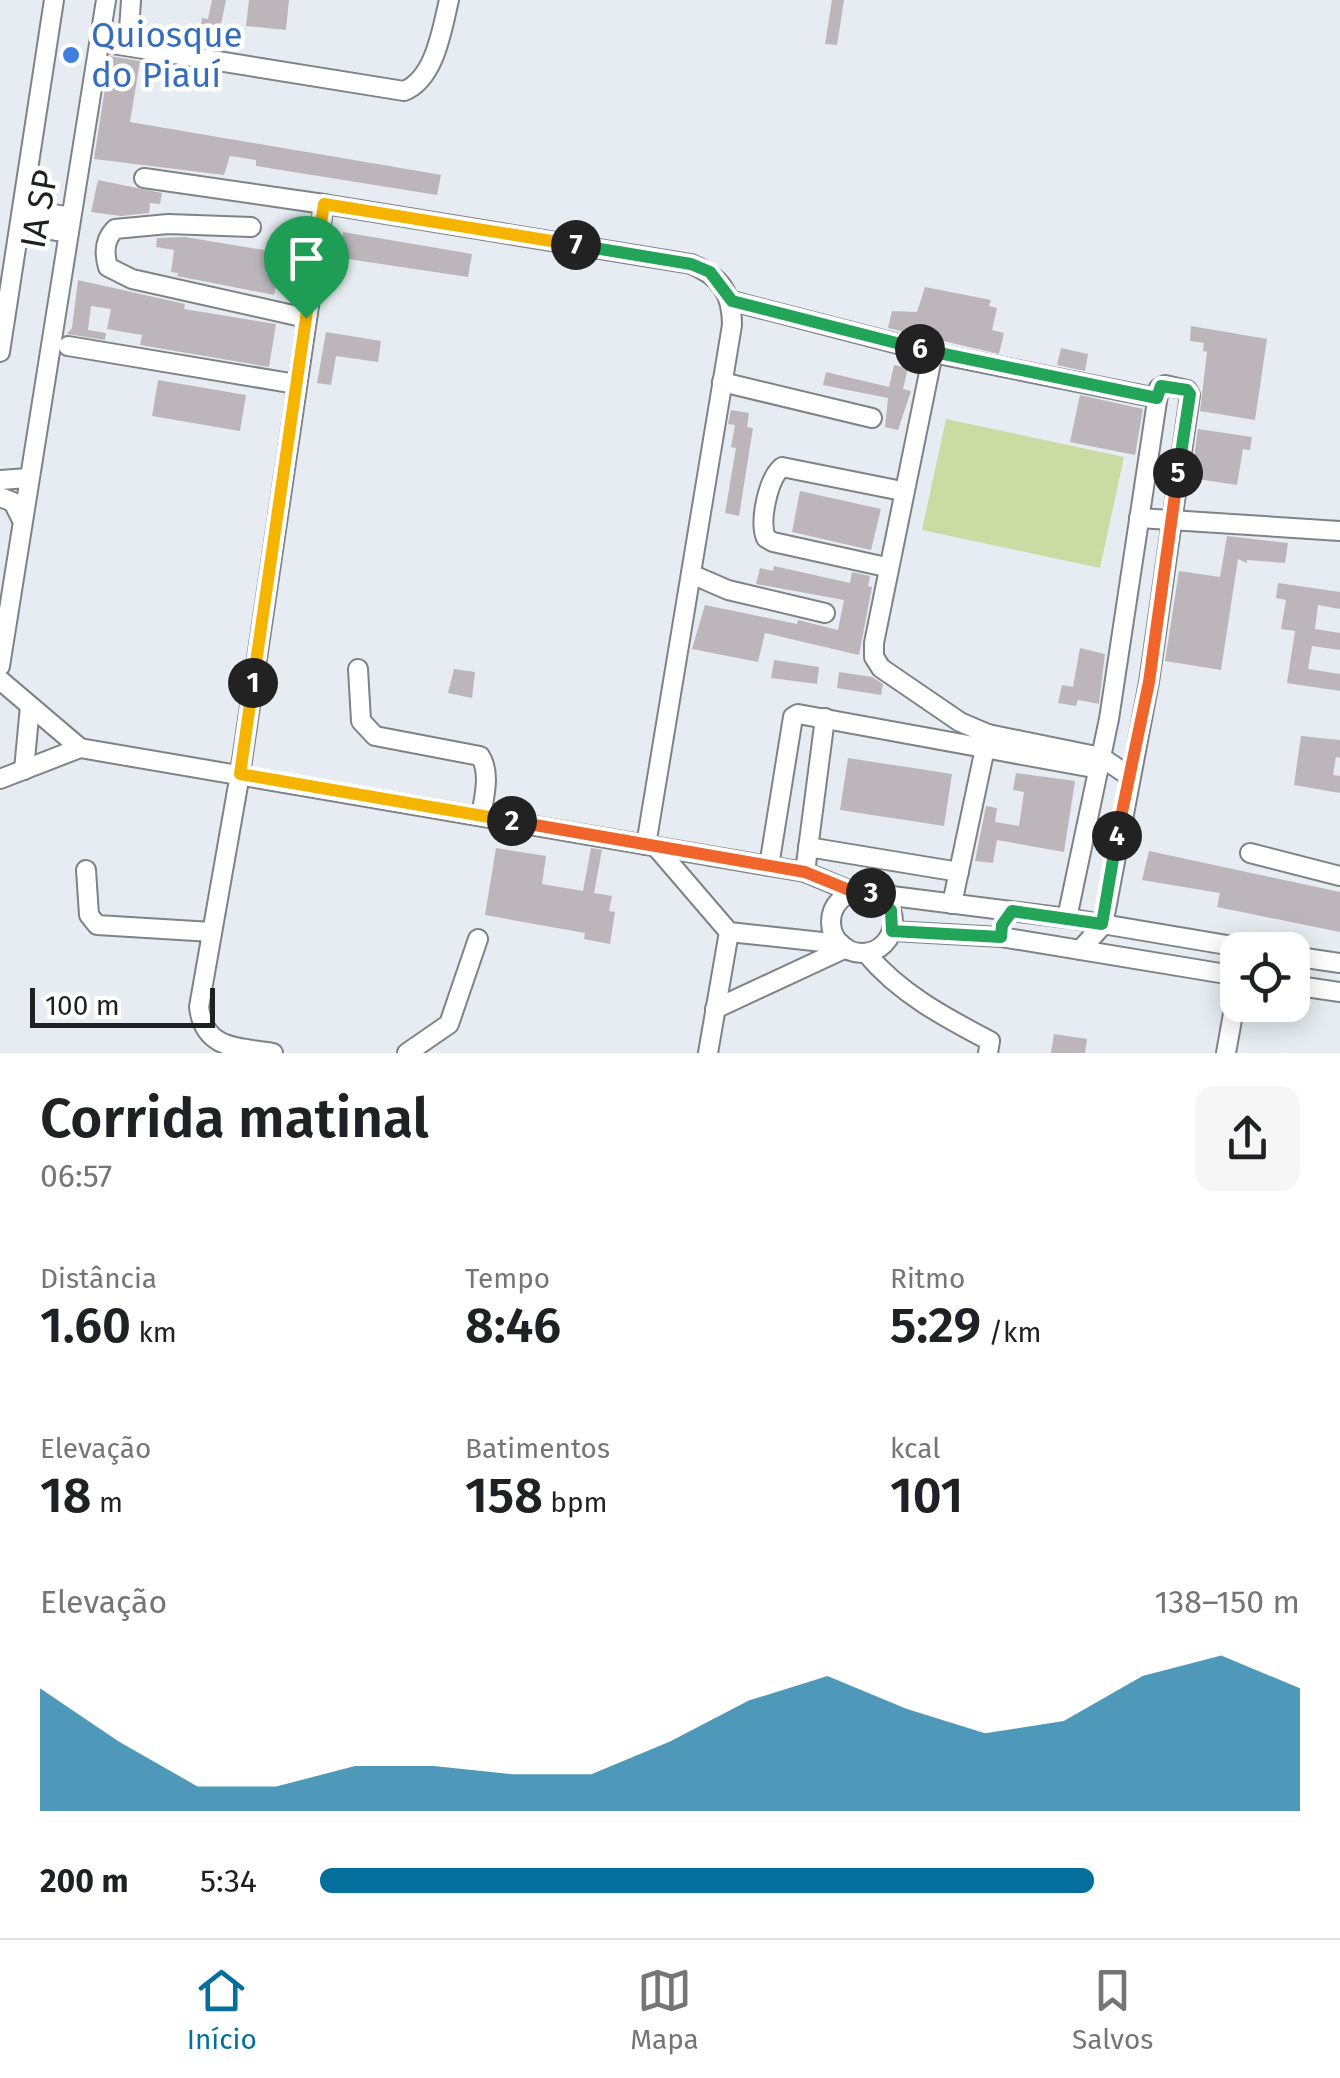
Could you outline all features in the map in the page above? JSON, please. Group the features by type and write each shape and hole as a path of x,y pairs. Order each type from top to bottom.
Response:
{"street":[{"name":"IA SP","path":"0,352 8,250 22,217 54,0"},
{"name":"IA SP","path":"0,666 106,0"},
{"path":"128,46 131,0"},
{"path":"100,42 404,91 414,88 427,69 450,0"},
{"path":"144,178 691,264 710,272 732,301 933,353 1157,398"},
{"path":"274,1053 233,1046 206,1032 199,1007 240,774 324,204"},
{"path":"22,217 69,225"},
{"path":"251,226 168,224 115,229 106,242 108,267 132,279 306,318"},
{"path":"651,846 732,301"},
{"path":"68,346 296,384"},
{"path":"933,353 886,567 874,657 881,668 986,741"},
{"path":"722,382 872,418"},
{"path":"1067,918 1100,763 1157,398 1159,388 1165,385 1190,394 1151,663 1102,924 1080,950"},
{"path":"886,567 774,542 766,538 762,524 775,474 782,467 902,491"},
{"path":"0,480 28,478"},
{"path":"0,497 13,502 22,519"},
{"path":"1139,518 1340,532"},
{"path":"691,574 728,590 825,613"},
{"path":"1118,657 1151,663"},
{"path":"358,668 362,721 375,736 480,756 485,764 486,786 480,816"},
{"path":"0,680 80,748"},
{"path":"24,770 30,706"},
{"path":"769,866 793,717 798,714 986,741 1100,763 1129,776"},
{"path":"805,872 825,718"},
{"path":"952,904 986,741"},
{"path":"0,779 80,748 805,872 854,892 1067,918 1220,944"},
{"path":"651,846 729,932 844,946 866,953 882,972 938,1014 990,1041 988,1053"},
{"path":"808,847 959,872"},
{"path":"1250,853 1340,876"},
{"path":"86,870 89,915 97,925 212,932"},
{"path":"844,946 832,928 834,910 854,892"},
{"path":"866,953 882,946 892,931 891,910 876,894"},
{"path":"1001,937 1002,925 1012,911"},
{"path":"892,931 1001,937 1220,973"},
{"path":"708,1053 729,932"},
{"path":"406,1053 450,1024 478,939"},
{"path":"1172,966 1170,950 1189,939"},
{"path":"715,1009 844,946"},
{"path":"1310,959 1340,963"},
{"path":"1310,988 1340,992"},
{"path":"1226,1053 1232,1022"}],"green space":[{"path":"946,419 1124,457 1100,568 922,530"}],"building":[{"path":"212,0 226,0 216,48 197,45 202,18 208,19"},
{"path":"249,0 289,0 286,30 246,26"},
{"path":"832,0 844,0 837,45 825,44"},
{"path":"110,56 140,61 130,122 441,175 437,195 256,166 256,160 230,156 224,175 94,159"},
{"path":"98,180 162,193 160,204 150,203 149,213 121,216 91,212"},
{"path":"343,232 472,254 468,277 341,258"},
{"path":"185,237 270,251 266,274 277,280 274,295 177,276 178,273 171,272 174,250 156,247 157,238"},
{"path":"78,280 185,304 184,309 276,324 269,367 140,345 142,335 107,329 111,309 91,306 88,330 106,333 105,340 67,334 72,328"},
{"path":"925,287 991,300 989,306 997,308 992,330 1004,333 999,354 888,328 892,311 917,312"},
{"path":"1191,326 1267,339 1255,420 1200,411 1207,352 1203,351 1204,343 1190,341"},
{"path":"326,332 381,341 378,362 336,356 331,385 317,383"},
{"path":"1061,348 1088,354 1085,371 1057,365"},
{"path":"894,365 908,368 903,389 911,391 898,430 885,427 888,398 823,385 826,372 889,387"},
{"path":"158,380 246,395 240,431 152,416"},
{"path":"1080,395 1143,409 1135,455 1070,442"},
{"path":"731,410 749,413 747,427 753,428 739,516 725,513 736,448 731,447 735,425 728,424"},
{"path":"1198,429 1252,437 1250,450 1243,449 1237,485 1191,478"},
{"path":"800,491 881,509 871,550 792,532"},
{"path":"1227,536 1288,543 1285,563 1247,563 1238,559 1221,670 1165,661 1179,571 1220,577"},
{"path":"774,566 850,583 852,572 870,576 868,586 872,587 859,655 765,633 758,662 692,649 705,605 838,630 844,600 756,584 760,568 773,571"},
{"path":"1278,583 1340,592 1340,609 1318,605 1315,629 1340,633 1340,650 1312,646 1308,669 1340,674 1340,691 1287,683 1295,631 1281,629 1286,600 1276,598"},
{"path":"1080,648 1105,654 1099,704 1078,700 1076,706 1058,703 1062,685 1073,687"},
{"path":"774,660 819,667 817,684 771,678"},
{"path":"454,669 475,672 472,698 448,693"},
{"path":"839,672 872,677 883,684 881,695 837,688"},
{"path":"1301,736 1340,740 1340,758 1336,757 1333,775 1340,776 1340,793 1294,785"},
{"path":"848,758 952,774 944,826 840,810"},
{"path":"1016,773 1075,781 1064,852 997,840 993,863 975,861 986,806 997,808 995,822 1019,826 1024,792 1013,790"},
{"path":"496,848 546,856 542,884 583,891 591,848 602,850 594,893 612,896 609,911 615,912 610,944 584,939 585,933 485,915"},
{"path":"1149,851 1340,892 1340,932 1217,907 1220,893 1142,880"},
{"path":"1054,1034 1087,1039 1085,1053 1051,1053"}],"place":[{"name":"Quiosque do Piauí","path":"71,55"}],"route":[{"path":"324,204 691,264 710,272 732,301 760,311 933,353 1157,398 1161,386 1187,390 1190,394 1149,682 1102,924 1012,911 1002,925 1001,937 892,931 894,920 885,900 805,872 240,774 306,318 324,204"}]}
